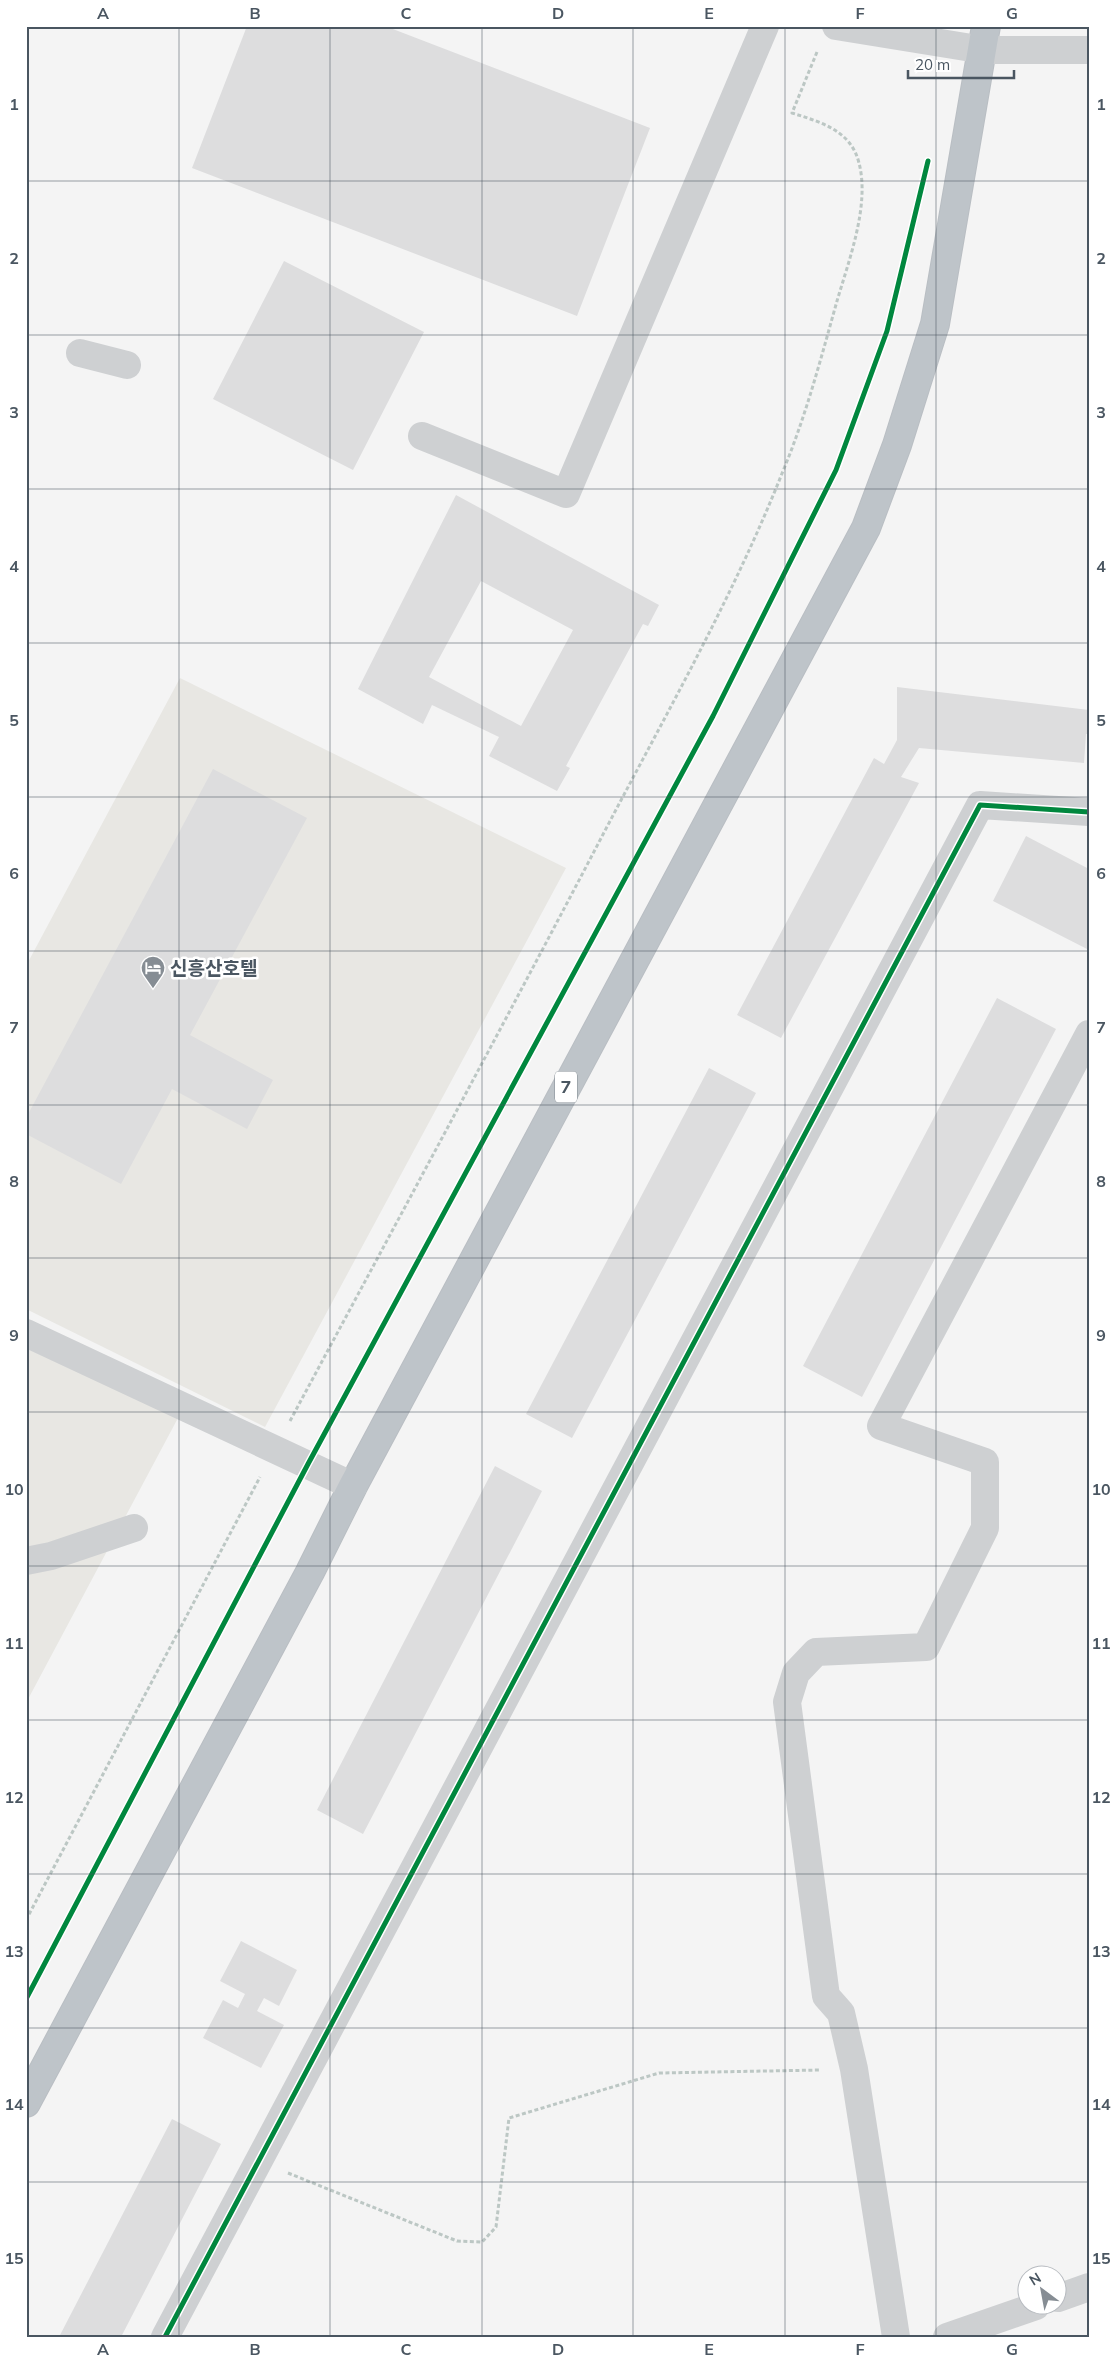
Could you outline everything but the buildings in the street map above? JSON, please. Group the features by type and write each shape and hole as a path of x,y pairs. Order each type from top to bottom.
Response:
{"highway":[{"name":"7","path":"26,2103 310,1572 353,1486 866,528 897,445 935,324 985,38"}],"street":[{"path":"422,436 566,494 765,26"},
{"path":"828,35 985,38 1089,50"},
{"path":"80,353 127,365"},
{"path":"165,2337 260,2162 980,805 1089,812"},
{"path":"896,2337 854,2069 841,2013 826,1996 787,1702 796,1673 816,1652 926,1647 985,1528 985,1462 881,1426 1089,1034"},
{"path":"26,1333 353,1486"},
{"path":"26,1561 51,1556 134,1528"},
{"path":"1068,2294 1089,2287"},
{"path":"947,2337 1018,2312"}],"path":[{"path":"26,1920 731,591 785,468 804,418 855,239 863,184 859,160 851,144 831,126 792,113 828,35"},
{"path":"260,2162 458,2241 482,2242 496,2227 509,2118 659,2073 854,2069"}],"shaded area":[{"path":"180,678 566,868 265,1427 26,1309 26,966"},
{"path":"26,1348 178,1418 26,1703"}],"cycle path":[{"path":"26,1999 308,1464 713,716 836,470 887,331 928,161"},
{"path":"165,2337 980,805 1089,812"}],"place":[{"name":"신흥산호텔","path":"153,989"}]}
